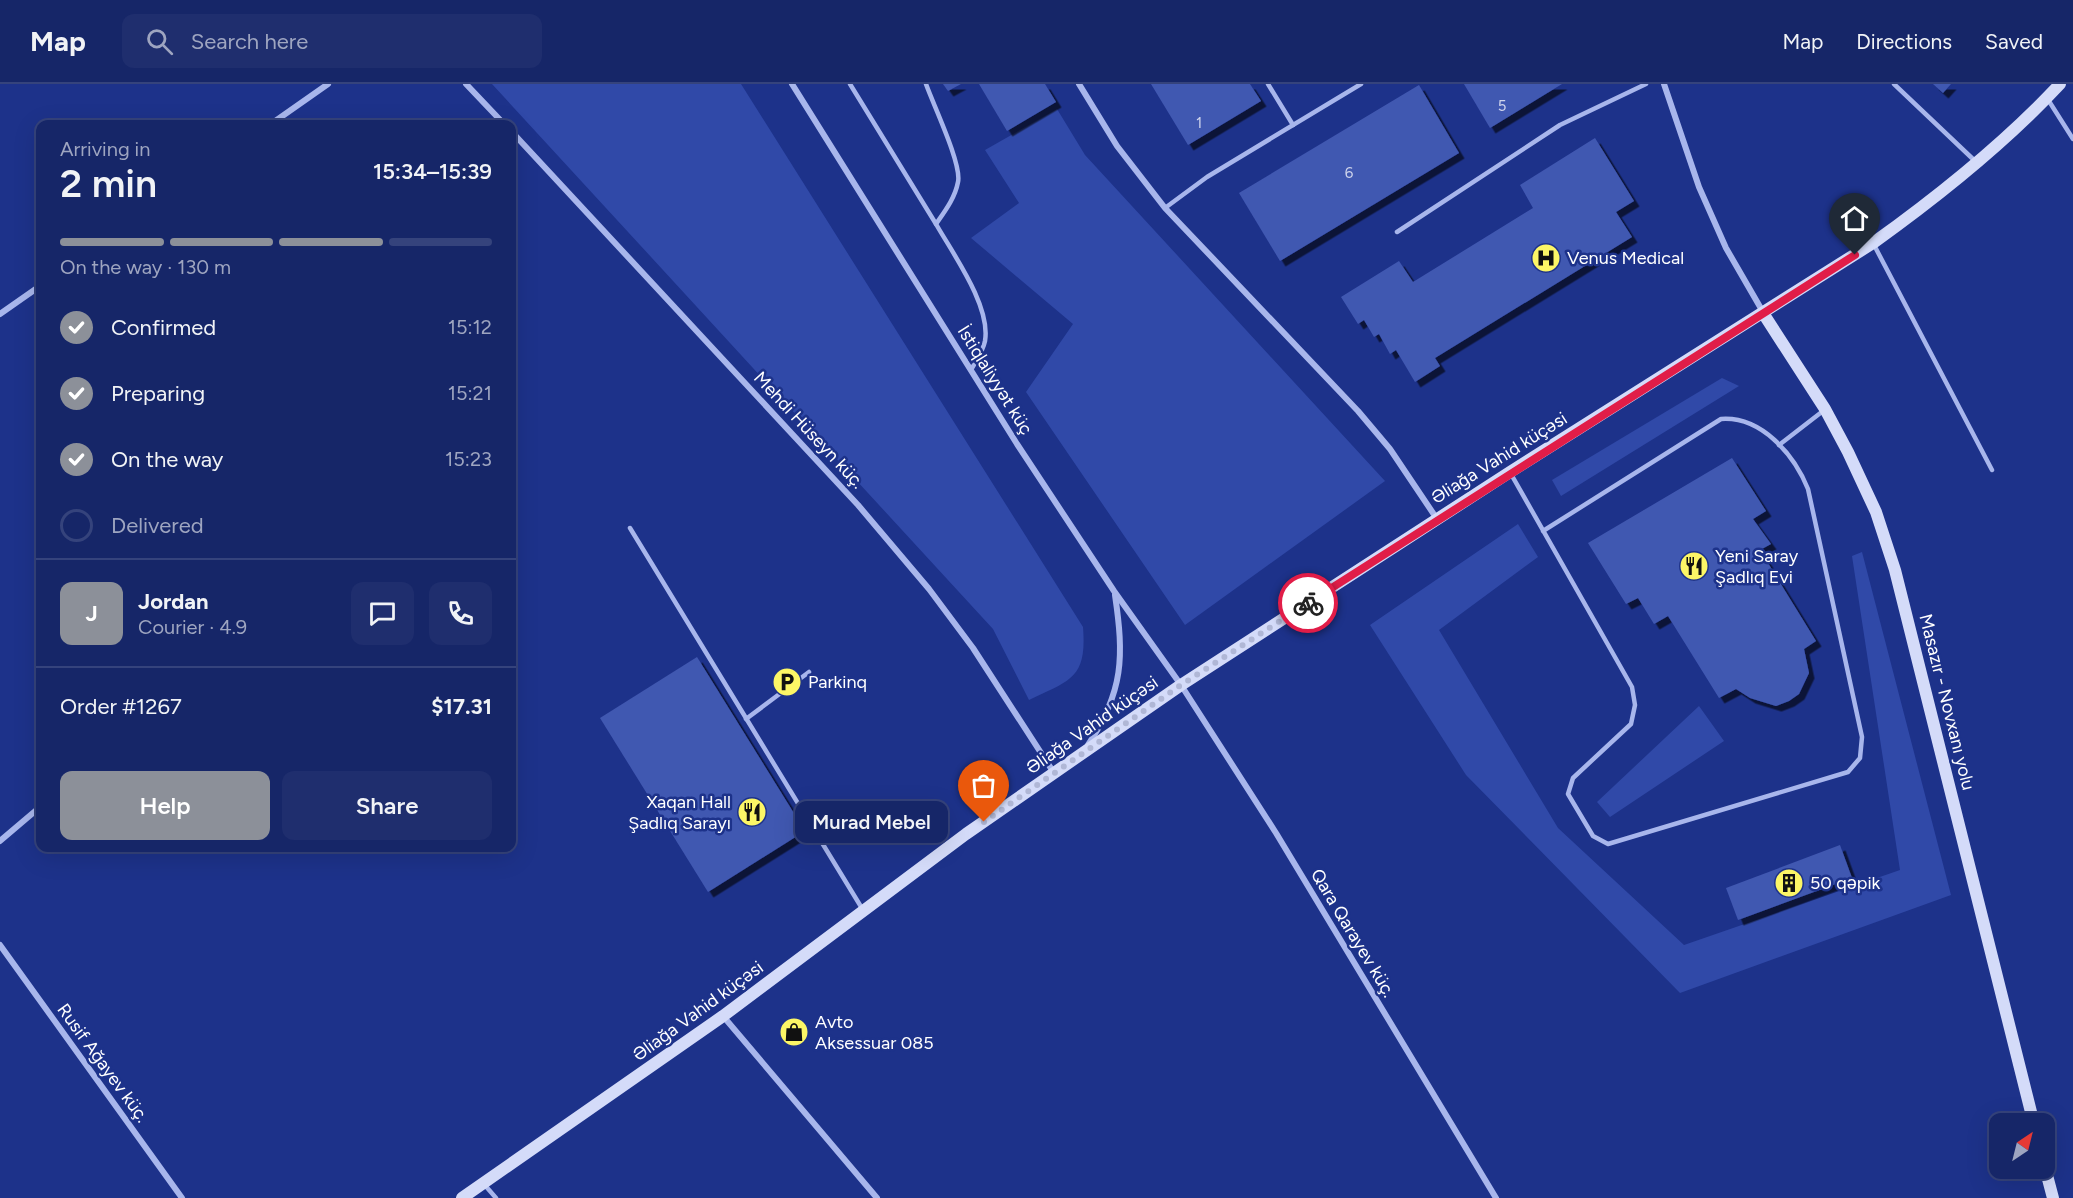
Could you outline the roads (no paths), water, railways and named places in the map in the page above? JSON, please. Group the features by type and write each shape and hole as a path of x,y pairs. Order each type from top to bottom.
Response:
{"main road":[{"name":"Əliağa Vahid küçəsi","path":"462,1198 723,1016 966,834 1181,685 1510,472 1873,243 1924,207 1977,163 2060,84"},
{"name":"Masazır - Novxanı yolu","path":"1763,313 1825,409 1876,512 1895,570 2031,1113"},
{"path":"2048,1179 2053,1198"}],"street":[{"path":"276,120 328,84"},
{"path":"466,84 500,120"},
{"name":"İstiqlaliyyət küç","path":"792,84 971,370 1114,591 1181,685"},
{"path":"1079,84 1117,146 1164,208 1364,418 1414,482 1437,519"},
{"path":"1664,84 1699,187 1726,248 1763,313"},
{"name":"Mehdi Hüseyn küç.","path":"516,136 879,530 929,589 973,648 1054,773"},
{"path":"0,314 36,288"},
{"path":"1082,754 1101,726 1112,701 1121,660 1122,640 1114,591"},
{"name":"Qara Qarayev küç.","path":"1181,685 1276,833 1496,1198"},
{"path":"0,840 36,810"},
{"name":"Rusif Ağayev küç.","path":"0,945 182,1198"},
{"path":"723,1016 877,1198"}],"lane":[{"path":"850,84 936,224 978,299 986,326 985,344 971,370"},
{"path":"926,84 957,165 959,181 948,207 936,224"},
{"path":"1268,84 1293,125"},
{"path":"1164,208 1207,177 1360,84"},
{"path":"1397,232 1560,125 1646,84"},
{"path":"1894,84 1977,163"},
{"path":"2047,98 2073,139"},
{"path":"1873,243 1992,470"},
{"path":"1779,445 1825,409"},
{"path":"1510,472 1543,531 1632,687 1635,705 1631,724 1573,778 1568,794 1593,836 1608,844 1848,772 1860,758 1862,737 1860,726 1808,489 1800,468 1779,445 1755,425 1738,418 1721,419 1543,531"},
{"path":"630,528 864,912"},
{"path":"746,719 809,672"},
{"path":"483,1183 496,1198"}],"place":[{"name":"Venus Medical","path":"1546,258"},
{"name":"Yeni Saray Şadlıq Evi","path":"1694,566"},
{"name":"Parkinq","path":"787,682"},
{"name":"Xaqan Hall Şadlıq Sarayı","path":"752,812"},
{"name":"Murad Mebel","path":"984,822"},
{"name":"50 qəpik","path":"1789,883"},
{"name":"Avto Aksessuar 085","path":"794,1032"}]}
